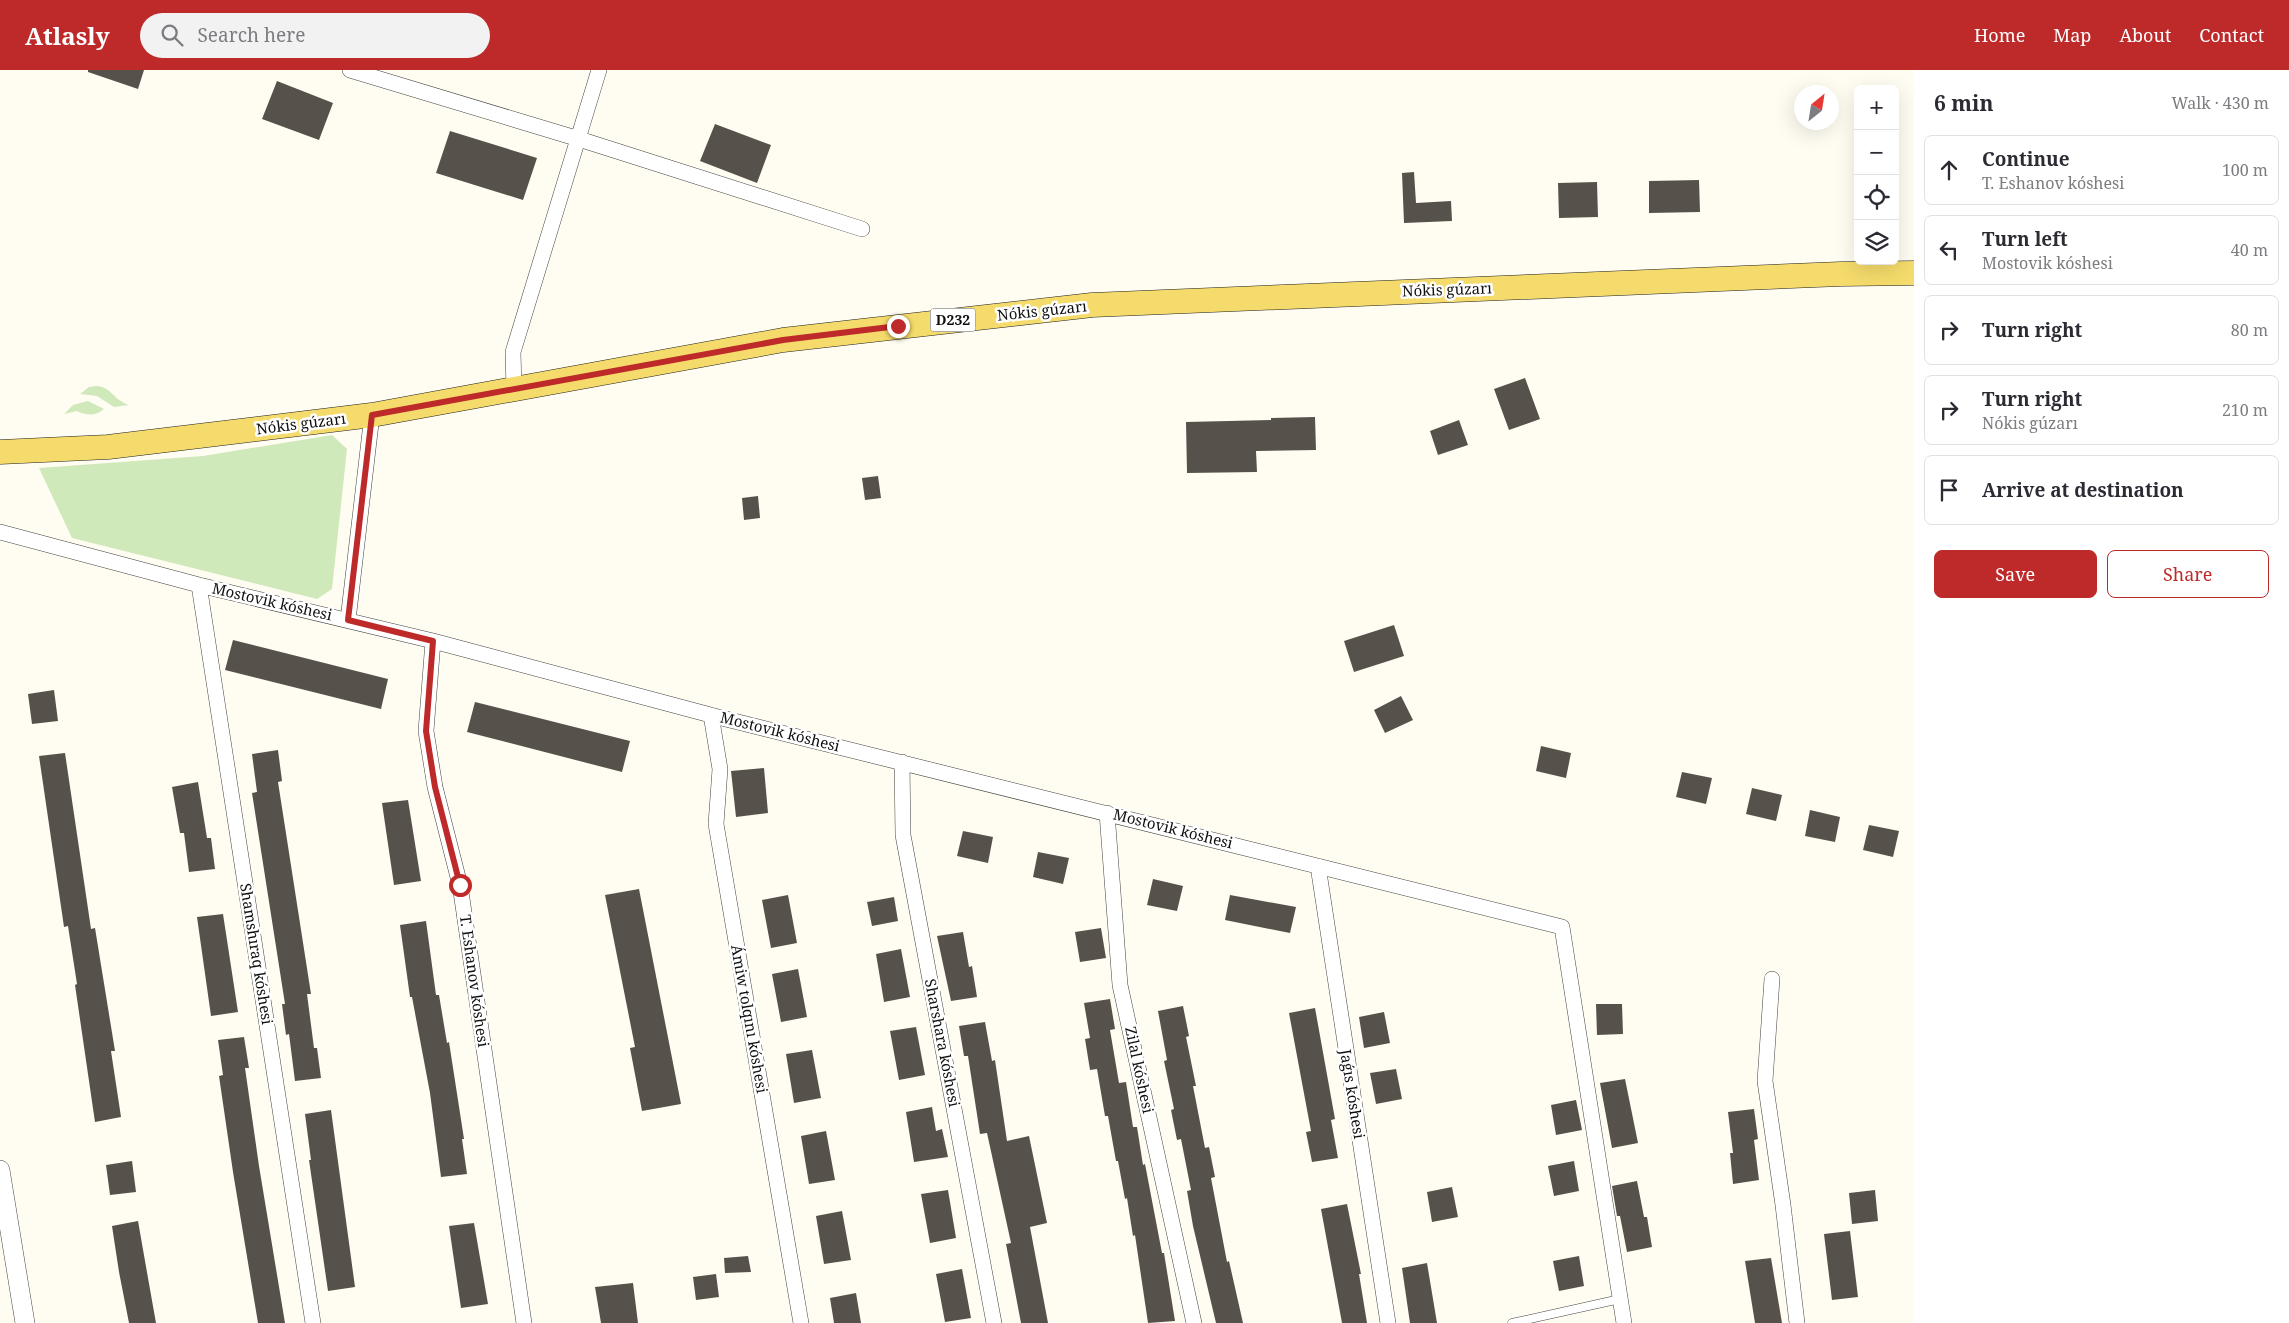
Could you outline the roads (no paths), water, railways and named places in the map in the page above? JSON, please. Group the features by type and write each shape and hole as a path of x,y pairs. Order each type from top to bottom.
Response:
{"main road":[{"name":"Nókis gúzarı","path":"0,452 108,447 372,415 783,340 1092,305 1841,274 1914,273"}],"street":[{"path":"350,70 579,139 862,229"},
{"path":"514,389 513,352 599,70"},
{"path":"348,620 372,415"},
{"name":"Mostovik kóshesi","path":"0,532 199,585 433,641 711,715 1562,926 1620,1298"},
{"name":"Shamshıraq kóshesi","path":"199,585 313,1323"},
{"name":"T. Eshanov kóshesi","path":"433,641 426,731 435,787 460,885 524,1323"},
{"name":"Ámiw tolqını kóshesi","path":"711,715 720,769 716,824 802,1323"},
{"name":"Sharshara kóshesi","path":"902,762 903,835 994,1323"},
{"name":"Zilal kóshesi","path":"1107,813 1120,985 1194,1323"},
{"name":"Jaǵıs kóshesi","path":"1318,866 1388,1323"},
{"path":"1772,979 1765,1081 1783,1205 1796,1323"},
{"path":"0,1170 25,1323"},
{"path":"1620,1298 1624,1323"}],"lane":[{"path":"1512,1323 1620,1298"}]}
